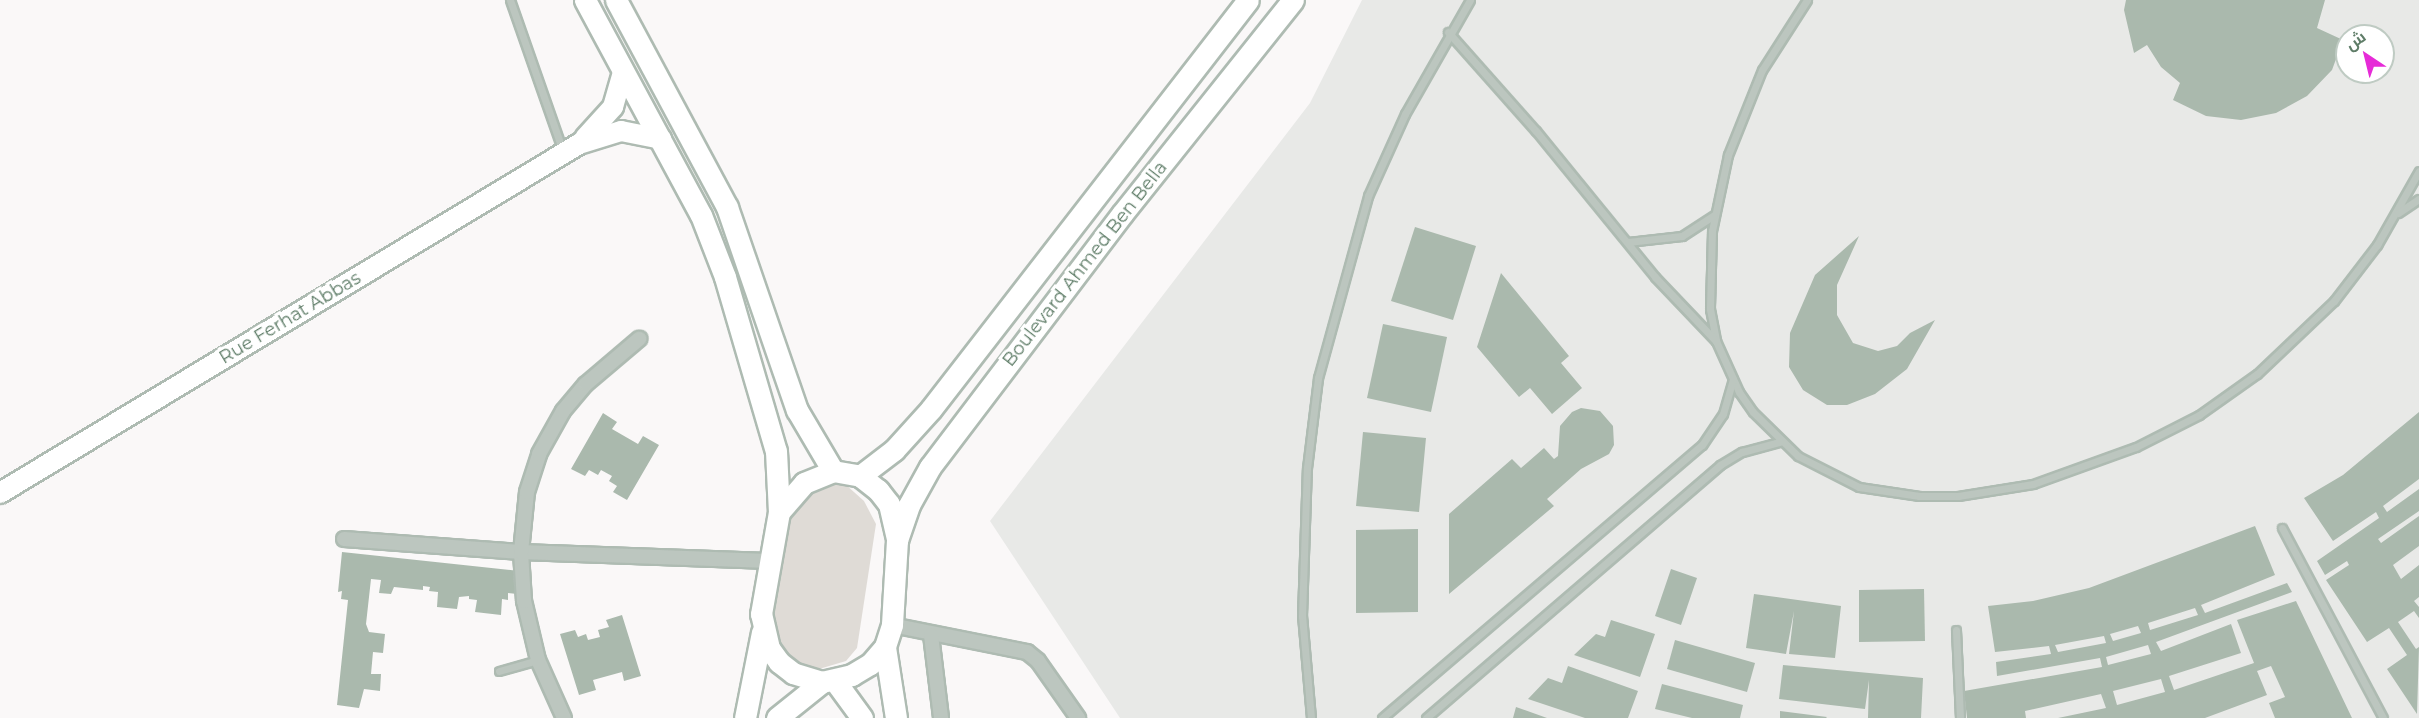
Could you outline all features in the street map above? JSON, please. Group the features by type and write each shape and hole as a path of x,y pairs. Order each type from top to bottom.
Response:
{"main road":[{"path":"585,0 701,215 725,278 776,451 779,512 761,614 763,632 745,718"},
{"path":"616,0 727,207 797,410 833,471"},
{"name":"Boulevard Ahmed Ben Bella","path":"860,476 894,450 931,409 1248,0"},
{"name":"Boulevard Ahmed Ben Bella","path":"897,540 909,505 930,467 1122,214 1293,0"},
{"path":"777,718 829,681 870,664 885,647 892,625 897,540 889,504 860,476 833,471 804,483 779,512"},
{"path":"763,632 779,662 793,673 829,681 862,718"},
{"path":"885,647 896,718"}],"street":[{"name":"Rue Ferhat Abbas","path":"0,493 572,148 608,115 623,72"},
{"name":"Rue Ferhat Abbas","path":"572,148 621,131 662,139"},
{"path":"564,718 538,660 524,601 521,552 527,492 539,454 554,428 586,384 639,339"},
{"path":"344,539 521,552 769,561"},
{"path":"892,625 931,635 1027,652 1038,661 1078,718"},
{"path":"931,635 941,718"}],"lane":[{"path":"510,0 572,148"},
{"path":"1311,718 1302,616 1307,468 1318,378 1368,195 1448,32 1470,0"},
{"path":"1716,342 1708,282 1714,216 1728,156 1749,97 1778,43 1807,0"},
{"path":"1448,32 1716,342 1753,412 1780,442 1837,479 1881,492 1919,496 1996,492 2103,461 2188,420 2257,374 2334,301 2396,215 2419,171"},
{"path":"2396,215 2419,200"},
{"path":"1628,242 1682,236 1714,216"},
{"path":"1382,718 1702,445 1724,414 1733,377"},
{"path":"1426,718 1720,465 1742,452 1780,442"},
{"path":"2282,528 2383,718"},
{"path":"1956,630 1960,718"},
{"path":"499,671 538,660"}],"shaded area":[{"path":"1362,0 2419,0 2419,718 1120,718 990,521 1310,103"},
{"path":"835,482 845,484 864,501 876,524 857,648 846,661 819,669 795,661 777,642 774,631 776,580 786,510 820,484"}],"building":[{"path":"2126,0 2325,0 2317,28 2335,36 2335,62 2332,70 2307,96 2276,113 2241,120 2206,116 2173,100 2180,83 2161,67 2147,45 2134,53 2124,10"},
{"path":"1415,227 1476,246 1453,320 1391,301"},
{"path":"1859,236 1837,285 1837,315 1853,343 1878,351 1897,346 1910,333 1935,320 1907,369 1875,394 1847,405 1827,405 1803,390 1789,367 1790,333 1815,275"},
{"path":"1501,273 1569,356 1561,363 1582,388 1552,414 1530,388 1519,397 1477,347"},
{"path":"1383,324 1447,337 1431,412 1367,398"},
{"path":"1581,408 1600,411 1613,426 1614,445 1609,454 1581,469 1547,499 1554,506 1449,594 1449,514 1512,459 1521,468 1544,448 1554,459 1558,456 1560,426 1572,412"},
{"path":"2419,412 2419,479 2383,506 2387,512 2419,489 2419,511 2378,539 2381,543 2419,516 2419,546 2393,565 2401,579 2419,565 2419,597 2414,601 2419,607 2419,618 2414,611 2398,622 2416,649 2419,647 2417,714 2387,669 2407,655 2389,628 2367,642 2326,580 2349,565 2347,561 2325,575 2317,561 2379,518 2376,512 2333,541 2304,498 2343,475"},
{"path":"603,413 617,422 612,429 638,444 643,436 659,445 627,500 613,492 617,486 609,481 612,476 601,470 598,475 589,470 585,476 571,469"},
{"path":"1363,432 1426,438 1419,512 1356,506"},
{"path":"2255,526 2275,575 2201,605 2205,613 2287,583 2292,592 2156,642 2161,651 2231,624 2241,653 2169,676 2174,690 2254,663 2237,620 2296,601 2352,718 2275,718 2269,703 2285,697 2271,666 2257,671 2267,695 2205,718 2058,718 2106,708 2101,694 2025,711 2026,718 1967,718 1964,691 2102,667 2100,658 1997,676 1996,662 2051,654 2049,646 1995,652 1988,606 2033,601 2089,588","holes":["2195,608 2198,615 2150,630 2148,623","2138,626 2141,633 2113,641 2110,634","2104,636 2106,643 2058,652 2055,645","2148,645 2151,654 2108,665 2106,657","2161,679 2165,692 2117,705 2113,691"]},
{"path":"1418,529 1418,612 1356,613 1356,530"},
{"path":"342,552 520,571 517,594 508,593 508,600 502,599 501,615 475,612 477,600 469,599 469,596 459,597 457,609 437,607 438,592 429,591 430,587 423,586 423,590 394,587 391,594 379,593 381,580 371,579 366,624 369,632 385,634 383,653 373,652 371,674 381,674 380,691 364,689 359,708 337,705 348,600 341,599 342,591 338,592"},
{"path":"1671,569 1697,578 1681,625 1655,616"},
{"path":"1924,589 1925,641 1859,642 1859,590"},
{"path":"1754,594 1841,606 1835,658 1789,654 1794,611 1786,654 1746,648"},
{"path":"622,615 641,676 624,681 622,672 593,680 596,690 579,695 560,634 575,630 578,637 586,634 588,640 600,637 598,630 609,627 606,620"},
{"path":"1611,620 1655,634 1640,677 1574,655 1596,634 1605,637"},
{"path":"1675,640 1755,663 1747,692 1667,669"},
{"path":"1783,665 1923,678 1921,718 1868,718 1869,680 1865,709 1779,699"},
{"path":"1568,666 1638,691 1628,718 1585,718 1528,699 1548,678 1562,683"},
{"path":"1662,684 1743,705 1740,718 1692,718 1655,709"},
{"path":"1516,707 1547,718 1513,718"},
{"path":"1780,711 1827,717 1780,718"}]}
